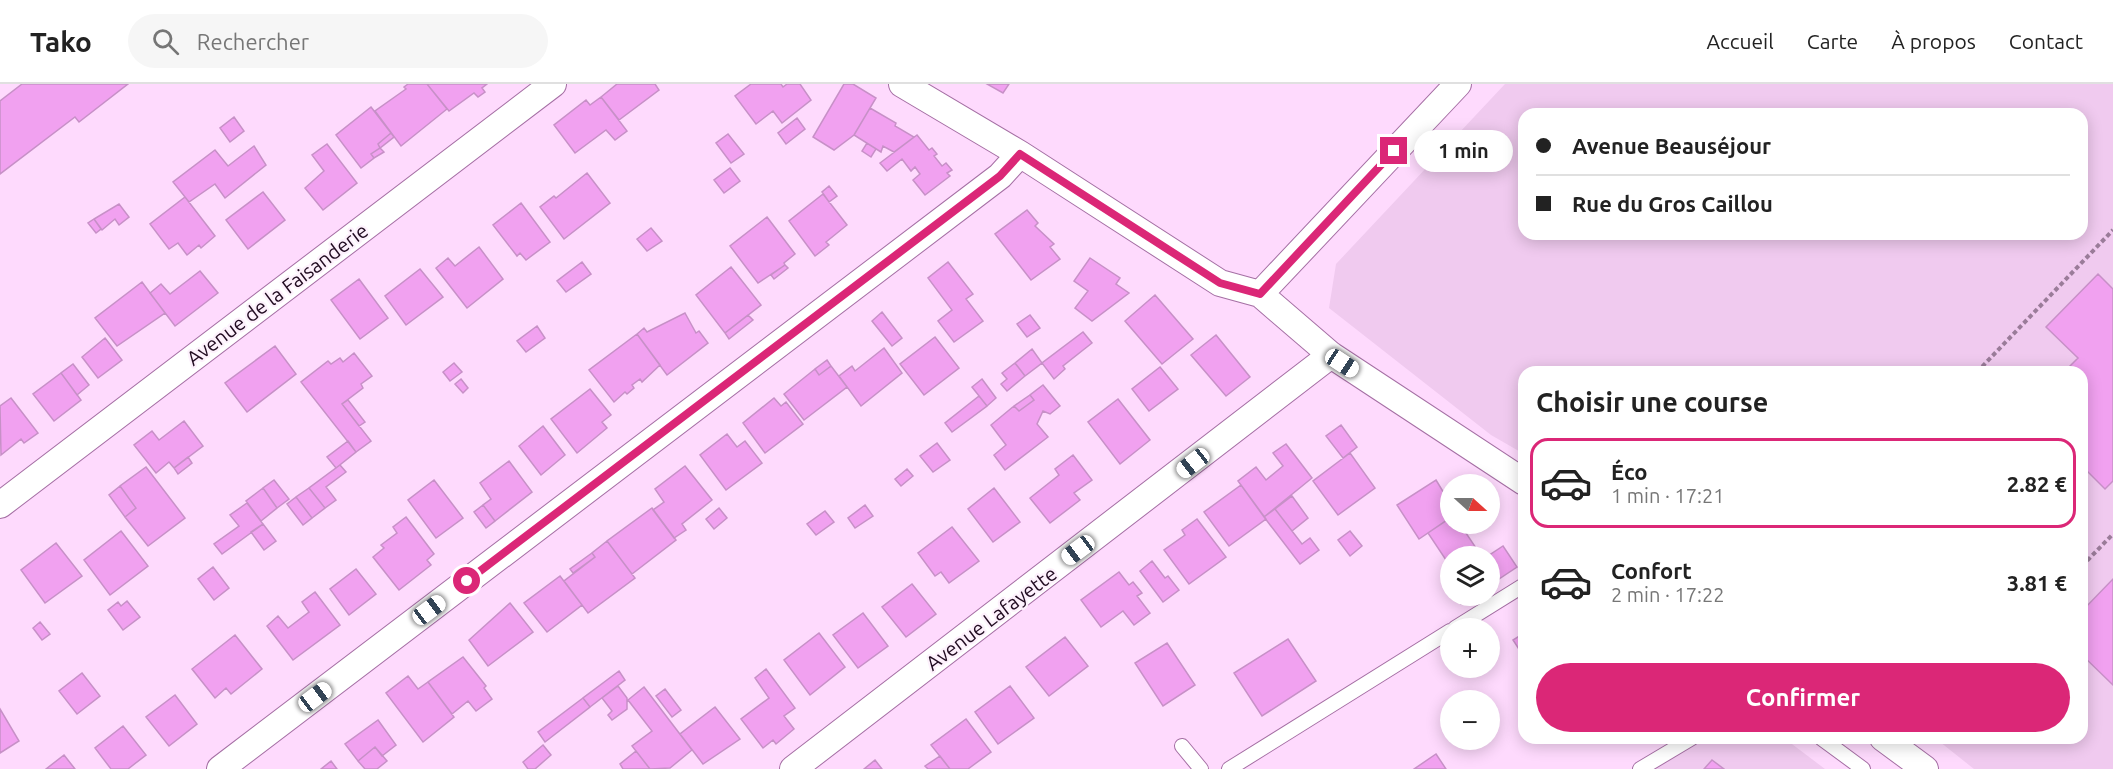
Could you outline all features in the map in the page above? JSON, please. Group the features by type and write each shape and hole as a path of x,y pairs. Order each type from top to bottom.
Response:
{"street":[{"name":"Avenue de la Faisanderie","path":"0,505 553,84"},
{"path":"902,84 1020,154 1220,283 1260,294 1331,355 1518,478"},
{"path":"1260,294 1458,84"},
{"path":"220,769 1000,176 1020,154"},
{"name":"Avenue Lafayette","path":"793,769 1331,355"},
{"path":"1891,744 1925,769"}],"lane":[{"path":"1471,618 1518,589"},
{"path":"1229,769 1440,637"},
{"path":"1640,769 1682,744"},
{"path":"1829,744 1863,769"},
{"path":"1182,746 1202,769"}],"path":[{"path":"1983,366 2113,230"},
{"path":"2088,560 2113,534"}],"shaded area":[{"path":"1505,84 2113,84 2113,769 1974,769 1943,744 2088,744 2088,366 1518,366 1518,451 1491,435 1329,308 1336,264"},
{"path":"1689,744 1792,744 1825,769 1651,769"}],"building":[{"path":"22,84 128,84 79,122 75,117 0,174 0,101"},
{"path":"408,84 427,84 447,109 401,146 375,111 406,89 404,87"},
{"path":"427,84 487,84 482,88 485,92 478,97 474,93 449,111"},
{"path":"617,84 655,84 659,90 619,120 601,97"},
{"path":"751,84 781,84 783,87 787,84 800,84 811,100 782,123 773,111 756,124 735,96"},
{"path":"844,84 853,84 876,98 854,135 834,150 813,137"},
{"path":"987,84 1009,84 1003,93"},
{"path":"601,97 627,131 615,140 606,130 575,153 554,125 586,100 590,105"},
{"path":"371,107 391,133 378,144 380,148 371,154 374,158 361,168 336,135"},
{"path":"870,108 914,137 894,152 883,146 881,152 854,135"},
{"path":"234,117 244,131 230,142 220,128"},
{"path":"797,118 805,129 786,144 778,133"},
{"path":"391,133 394,137 380,148 378,144"},
{"path":"728,134 744,154 731,163 716,143"},
{"path":"917,135 929,150 932,148 937,154 934,156 942,166 946,163 952,170 947,173 950,176 925,195 913,180 920,174 915,167 911,171 902,159 887,171 880,163"},
{"path":"867,143 876,149 871,157 862,151"},
{"path":"327,144 357,183 323,210 305,188 324,171 312,155"},
{"path":"254,146 266,165 225,198 215,184 189,202 173,182 215,150 228,166"},
{"path":"380,148 384,152 374,158 371,154"},
{"path":"730,168 740,181 724,193 714,180"},
{"path":"587,173 610,203 564,239 540,207 554,196 556,198"},
{"path":"829,186 837,196 829,202 822,192"},
{"path":"263,192 285,220 248,249 226,220"},
{"path":"823,194 847,225 826,242 829,245 815,256 789,221"},
{"path":"185,197 215,236 201,248 199,245 187,255 178,243 169,249 150,224"},
{"path":"521,203 550,242 526,260 520,253 517,256 493,225"},
{"path":"119,204 129,217 119,225 115,219 102,230 94,219"},
{"path":"1027,210 1038,223 1035,226 1054,244 1050,247 1060,259 1031,280 995,234"},
{"path":"767,217 795,254 784,263 785,265 758,283 730,246"},
{"path":"94,219 101,229 96,233 88,223"},
{"path":"651,228 662,241 647,251 637,239"},
{"path":"479,247 503,279 467,308 436,268 448,258 455,266"},
{"path":"1090,258 1120,278 1116,284 1129,293 1092,321 1075,308 1088,291 1074,281"},
{"path":"582,262 591,274 566,292 557,281"},
{"path":"948,262 973,294 966,299 983,321 954,342 938,321 952,310 928,278"},
{"path":"785,265 788,268 774,279 771,275"},
{"path":"731,267 761,305 725,333 696,295"},
{"path":"420,269 443,297 406,325 385,296"},
{"path":"200,271 218,293 175,326 150,293 161,284 170,294"},
{"path":"2098,274 2113,289 2113,481 2105,489 2088,472 2088,366 2070,366 2078,358 2046,327"},
{"path":"359,279 388,318 360,339 331,300"},
{"path":"142,282 165,313 117,346 95,318"},
{"path":"1155,295 1193,339 1162,364 1125,321"},
{"path":"882,312 902,338 892,346 872,321"},
{"path":"685,313 696,333 699,331 708,343 667,375 637,334 644,328 647,332"},
{"path":"748,315 753,320 729,339 725,333"},
{"path":"1030,315 1040,328 1027,337 1017,324"},
{"path":"537,326 545,338 526,352 517,341"},
{"path":"1083,332 1092,343 1063,366 1065,369 1054,379 1042,363"},
{"path":"637,334 660,365 642,382 640,379 632,385 634,388 627,394 625,392 614,402 589,370"},
{"path":"1216,335 1250,377 1226,396 1191,355"},
{"path":"935,337 959,368 924,395 900,364"},
{"path":"105,338 122,360 98,378 82,357"},
{"path":"275,346 296,374 247,412 225,383"},
{"path":"884,348 902,373 861,406 839,376 852,366 855,371"},
{"path":"1032,349 1042,363 1025,376 1015,363"},
{"path":"354,353 372,376 361,384 363,388 342,404 371,441 356,452 301,382 328,361 331,364 340,358 343,362"},
{"path":"827,360 831,366 819,375 815,369"},
{"path":"454,363 462,372 450,381 443,372"},
{"path":"1015,363 1025,376 1007,391 1001,384 1007,379 1002,373"},
{"path":"73,364 89,385 77,395 61,373"},
{"path":"831,366 847,387 804,420 784,394 815,369 819,375"},
{"path":"1160,367 1178,389 1149,411 1132,389"},
{"path":"61,373 81,400 54,421 33,394"},
{"path":"461,379 468,388 463,393 455,384"},
{"path":"982,379 996,398 987,406 972,387"},
{"path":"1043,385 1060,406 1050,414 1043,411 1037,424 1048,437 1005,470 994,455 1006,445 991,425 1014,406 1019,411 1034,400 1030,395"},
{"path":"590,389 611,415 602,422 607,428 577,453 551,419"},
{"path":"1030,395 1034,400 1019,411 1014,406"},
{"path":"979,396 987,406 952,432 945,423"},
{"path":"11,398 38,433 24,443 21,439 1,455 0,406"},
{"path":"774,398 781,406 786,402 803,424 765,453 743,423"},
{"path":"1118,399 1150,440 1120,464 1088,422"},
{"path":"348,400 365,422 359,426 342,404"},
{"path":"184,421 203,446 174,468 169,462 156,473 134,445 152,431 159,440"},
{"path":"1341,425 1357,447 1343,458 1326,436"},
{"path":"543,426 565,455 541,475 519,446"},
{"path":"727,434 737,447 745,441 762,463 726,490 700,455"},
{"path":"348,441 356,452 336,468 327,457"},
{"path":"937,443 950,460 933,472 920,456"},
{"path":"1286,444 1312,478 1264,517 1238,481 1256,467 1266,480 1283,466 1273,453"},
{"path":"1350,453 1375,488 1338,515 1313,481"},
{"path":"1073,455 1092,480 1074,493 1080,500 1050,523 1030,498 1059,475 1055,469"},
{"path":"188,457 192,463 178,474 174,468"},
{"path":"509,461 532,492 495,521 483,505 491,499 480,483"},
{"path":"340,465 346,472 326,487 336,500 325,508 309,488"},
{"path":"685,466 712,500 682,524 686,530 674,538 653,510 664,502 655,489"},
{"path":"146,467 185,518 148,546 125,517 136,508 120,486"},
{"path":"907,469 913,476 901,486 895,479"},
{"path":"274,480 289,499 277,508 263,488"},
{"path":"434,480 463,518 436,538 408,500"},
{"path":"1436,480 1440,487 1440,525 1419,539 1397,505"},
{"path":"1241,485 1266,519 1229,546 1204,512"},
{"path":"120,486 136,508 125,517 109,495"},
{"path":"263,488 277,508 261,521 246,501"},
{"path":"309,488 325,508 312,518 296,497"},
{"path":"994,488 1020,522 993,542 968,509"},
{"path":"1292,496 1308,518 1292,531 1275,509"},
{"path":"296,497 312,518 303,525 287,504"},
{"path":"247,503 263,524 222,554 214,544 239,526 230,515"},
{"path":"483,505 495,521 486,528 474,512"},
{"path":"865,505 873,516 855,528 848,518"},
{"path":"652,508 676,540 632,574 607,541"},
{"path":"719,508 727,518 714,529 706,519"},
{"path":"1275,509 1302,544 1310,538 1319,550 1300,564 1264,517"},
{"path":"825,511 834,522 816,535 807,524"},
{"path":"406,517 434,554 427,560 431,565 399,590 373,557 384,548 381,545 397,533 393,527"},
{"path":"1197,519 1226,557 1189,584 1164,550 1185,535 1182,530"},
{"path":"263,524 276,541 264,550 251,532"},
{"path":"1440,525 1440,534 1467,534 1475,546 1440,546 1440,551 1428,533"},
{"path":"952,527 979,561 949,583 941,572 935,576 918,553"},
{"path":"121,531 148,566 110,595 84,560"},
{"path":"1350,531 1362,546 1350,556 1338,540"},
{"path":"607,541 635,578 588,613 564,581 595,557 592,553"},
{"path":"56,543 82,576 45,603 21,570"},
{"path":"1503,546 1517,567 1500,578 1500,548"},
{"path":"592,553 595,557 573,573 570,569"},
{"path":"1152,561 1165,578 1168,576 1179,590 1163,602 1140,571"},
{"path":"213,567 229,588 214,600 198,579"},
{"path":"356,569 376,594 349,615 330,589"},
{"path":"1119,572 1129,585 1133,582 1142,593 1137,596 1150,613 1134,625 1123,611 1101,627 1081,600"},
{"path":"560,576 582,605 547,632 524,603"},
{"path":"2113,579 2113,685 2088,661 2088,605"},
{"path":"912,584 936,614 906,637 882,607"},
{"path":"315,592 340,625 293,660 267,626 278,616 288,628 309,612 302,602"},
{"path":"127,601 140,617 123,630 108,610 118,602 121,606"},
{"path":"510,603 533,632 488,666 469,640"},
{"path":"863,613 888,646 858,668 833,635"},
{"path":"40,622 50,634 42,640 33,628"},
{"path":"819,633 845,667 810,695 784,660"},
{"path":"235,635 262,669 231,694 226,688 215,698 192,669"},
{"path":"1065,637 1088,666 1049,696 1026,667"},
{"path":"1518,637 1518,648 1513,640"},
{"path":"1288,639 1316,681 1262,716 1234,673"},
{"path":"1167,643 1195,685 1163,706 1135,663"},
{"path":"463,657 486,686 484,688 492,699 476,711 468,701 452,714 428,682"},
{"path":"766,669 795,708 784,716 794,729 776,744 773,740 763,748 741,719 769,698 755,678"},
{"path":"619,671 625,680 590,707 583,698"},
{"path":"82,673 100,696 77,714 59,691"},
{"path":"408,676 418,689 428,682 454,717 423,742 386,693"},
{"path":"618,686 627,698 627,709 612,720 608,715 612,711 602,698"},
{"path":"1010,686 1034,718 998,744 975,712"},
{"path":"644,687 692,750 670,768 650,769 632,746 652,731 628,700"},
{"path":"665,689 681,710 672,717 656,696"},
{"path":"175,695 197,724 169,746 146,717"},
{"path":"583,698 590,707 545,742 538,732"},
{"path":"715,707 740,739 703,764 680,734"},
{"path":"0,709 19,741 0,753"},
{"path":"966,719 991,752 968,769 950,769 931,745"},
{"path":"378,720 396,745 382,756 375,747 358,761 345,744"},
{"path":"123,726 146,755 128,769 111,769 95,748"},
{"path":"543,745 551,755 535,769 528,769 523,762"},
{"path":"375,747 387,761 377,769 365,769 358,761"},
{"path":"636,751 650,769 623,769 620,764"},
{"path":"1436,754 1446,769 1414,769"},
{"path":"64,755 75,769 46,769"},
{"path":"940,756 950,769 928,769 925,766"},
{"path":"875,760 882,769 864,769"},
{"path":"1712,760 1724,769 1704,769"},
{"path":"331,761 337,769 321,769"}],"route":[{"path":"467,581 1000,176 1020,154 1220,283 1260,294 1394,151"}]}
